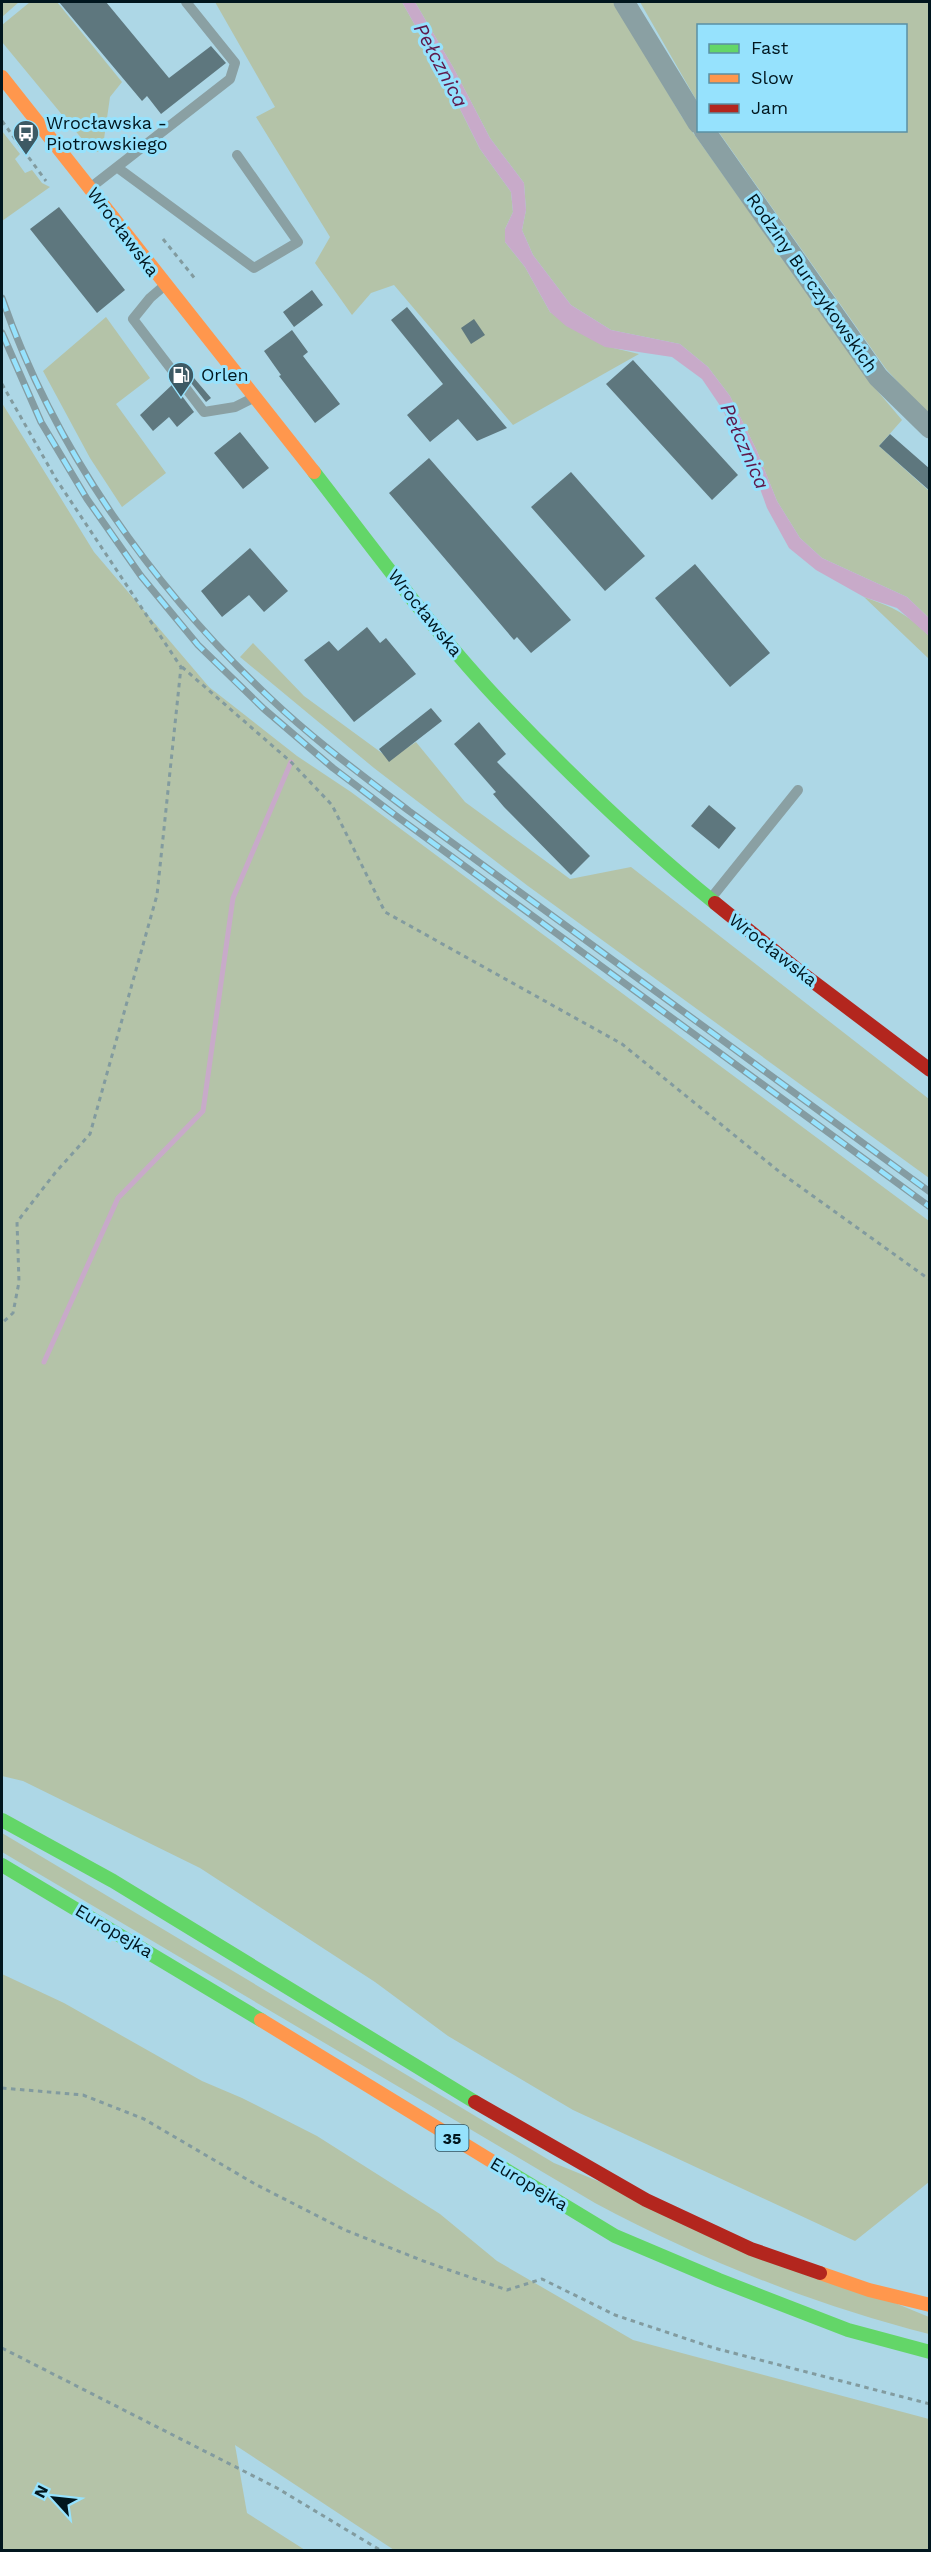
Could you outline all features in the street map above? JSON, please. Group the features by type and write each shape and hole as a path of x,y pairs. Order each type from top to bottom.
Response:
{"main road":[{"name":"Wrocławska","path":"2,77 164,286 429,619 505,707 637,836 710,899 799,971 930,1070"},
{"name":"35","path":"2,1820 113,1881 493,2113 646,2200 752,2249 869,2290 930,2305"},
{"name":"Europejka","path":"2,1865 99,1921 615,2236 719,2280 848,2330 930,2352"}],"street":[{"path":"624,2 697,120"},
{"name":"Rodziny Burczykowskich","path":"705,132 878,377 930,428"}],"lane":[{"path":"90,189 230,79 235,63 186,2"},
{"path":"118,168 254,268 298,242 237,155"},
{"path":"164,286 133,318 204,412 235,407 253,398"},
{"path":"710,899 798,790"}],"path":[{"path":"2,121 46,181"},
{"path":"161,237 196,280"},
{"path":"2,384 56,479 181,667 291,762 332,805 385,912 622,1044 781,1173 930,1280"},
{"path":"2,1323 13,1313 19,1282 17,1222 55,1173 90,1134 157,895 181,667"},
{"path":"2,2088 83,2095 144,2120 255,2184 345,2230 426,2262 507,2290 542,2279 615,2315 714,2348 930,2404"},
{"path":"2,2348 277,2488 380,2550"}],"green space":[{"path":"2,2 19,2 2,17"},
{"path":"30,2 57,2 122,82 110,97 103,146 98,152 92,151 2,42 2,25"},
{"path":"215,2 402,2 444,77 480,149 511,192 513,212 505,229 505,242 525,267 550,312 605,346 639,354 513,425 394,285 371,293 352,315 315,263 330,237 256,117 275,107"},
{"path":"415,2 614,2 682,117 869,381 902,420 879,446 929,491 929,618 907,597 822,558 800,538 777,501 757,451 730,396 708,367 680,344 611,330 571,305 533,255 522,230 526,210 524,183 490,138 453,67"},
{"path":"640,2 929,2 929,416 886,369 719,132 907,132 907,24 697,24 697,101"},
{"path":"2,131 20,154 15,159 25,173 32,170 42,183 50,187 2,221"},
{"path":"106,317 150,378 116,404 166,473 122,507 90,458 43,371"},
{"path":"2,403 94,552 209,687 297,756 351,792 929,1221 929,2182 855,2241 573,2110 448,2036 375,1982 200,1868 23,1781 2,1776"},
{"path":"864,597 900,612 921,628 929,636 929,659"},
{"path":"253,643 304,696 390,759 416,742 465,802 570,879 631,867 929,1099 929,1178 528,886 374,768 240,657"},
{"path":"2,1833 554,2163 929,2317 929,2334 842,2309 758,2279 635,2224 595,2203 2,1852"},
{"path":"2,1974 64,2003 202,2081 242,2098 317,2136 440,2214 497,2261 633,2340 929,2419 929,2550 394,2550 235,2445 247,2513 305,2550 2,2550"}],"water":[{"name":"Pełcznica","path":"402,2 415,2 453,67 490,138 524,183 526,210 522,230 533,255 571,305 611,330 680,344 708,367 730,396 757,451 777,501 800,538 822,558 907,597 929,618 929,636 897,608 864,597 816,570 789,548 767,508 748,455 702,379 672,357 605,347 566,326 550,312 525,267 505,242 505,229 513,212 511,192 480,149 444,77"}],"building":[{"path":"59,2 106,2 169,78 211,46 226,63 161,114 147,96 142,101"},
{"path":"59,207 125,290 97,313 30,229"},
{"path":"312,290 323,305 294,327 283,312"},
{"path":"407,307 507,428 477,441 458,419 430,442 407,415 443,384 391,320"},
{"path":"474,319 485,335 471,344 461,328"},
{"path":"292,330 308,352 303,356 340,404 315,423 279,376 281,375 264,351"},
{"path":"633,360 738,475 712,500 606,384"},
{"path":"188,371 211,398 206,402 184,374"},
{"path":"173,384 194,412 177,427 169,417 153,431 140,415"},
{"path":"240,432 269,468 243,489 214,453"},
{"path":"890,434 930,469 930,491 879,446"},
{"path":"429,458 571,620 531,653 517,637 514,640 389,493"},
{"path":"571,472 645,556 605,591 531,507"},
{"path":"250,548 288,591 264,612 249,595 222,617 201,591"},
{"path":"695,564 770,653 730,687 655,598"},
{"path":"367,627 380,643 386,638 416,674 354,722 304,660 329,641 338,651"},
{"path":"431,708 442,721 389,762 379,749"},
{"path":"479,722 506,754 497,762 590,856 571,875 504,807 493,794 496,792 454,744"},
{"path":"709,805 736,828 719,849 691,826"}],"waterway":[{"path":"44,1362 118,1198 203,1111 233,898 291,762"}],"railway":[{"path":"2,298 24,355 50,410 112,515 187,611 271,699 321,743 409,811 930,1192"},
{"path":"2,333 41,422 87,499 141,576 198,645 264,709 333,768 399,818 930,1207"}],"traffic: fast":[{"path":"314,472 455,652 506,708 607,809 715,903"},
{"path":"2,1820 113,1881 475,2102"},
{"path":"2,1865 261,2020"},
{"path":"493,2162 615,2236 719,2280 848,2330 930,2352"}],"traffic: slow":[{"path":"2,77 314,472"},
{"path":"261,2020 493,2162"},
{"path":"820,2273 869,2290 930,2305"}],"traffic: jam":[{"path":"715,903 799,971 930,1070"},
{"path":"475,2102 646,2200 751,2249 820,2273"}],"place":[{"name":"Wrocławska - Piotrowskiego","path":"26,156"},
{"name":"Orlen","path":"181,398"}]}
